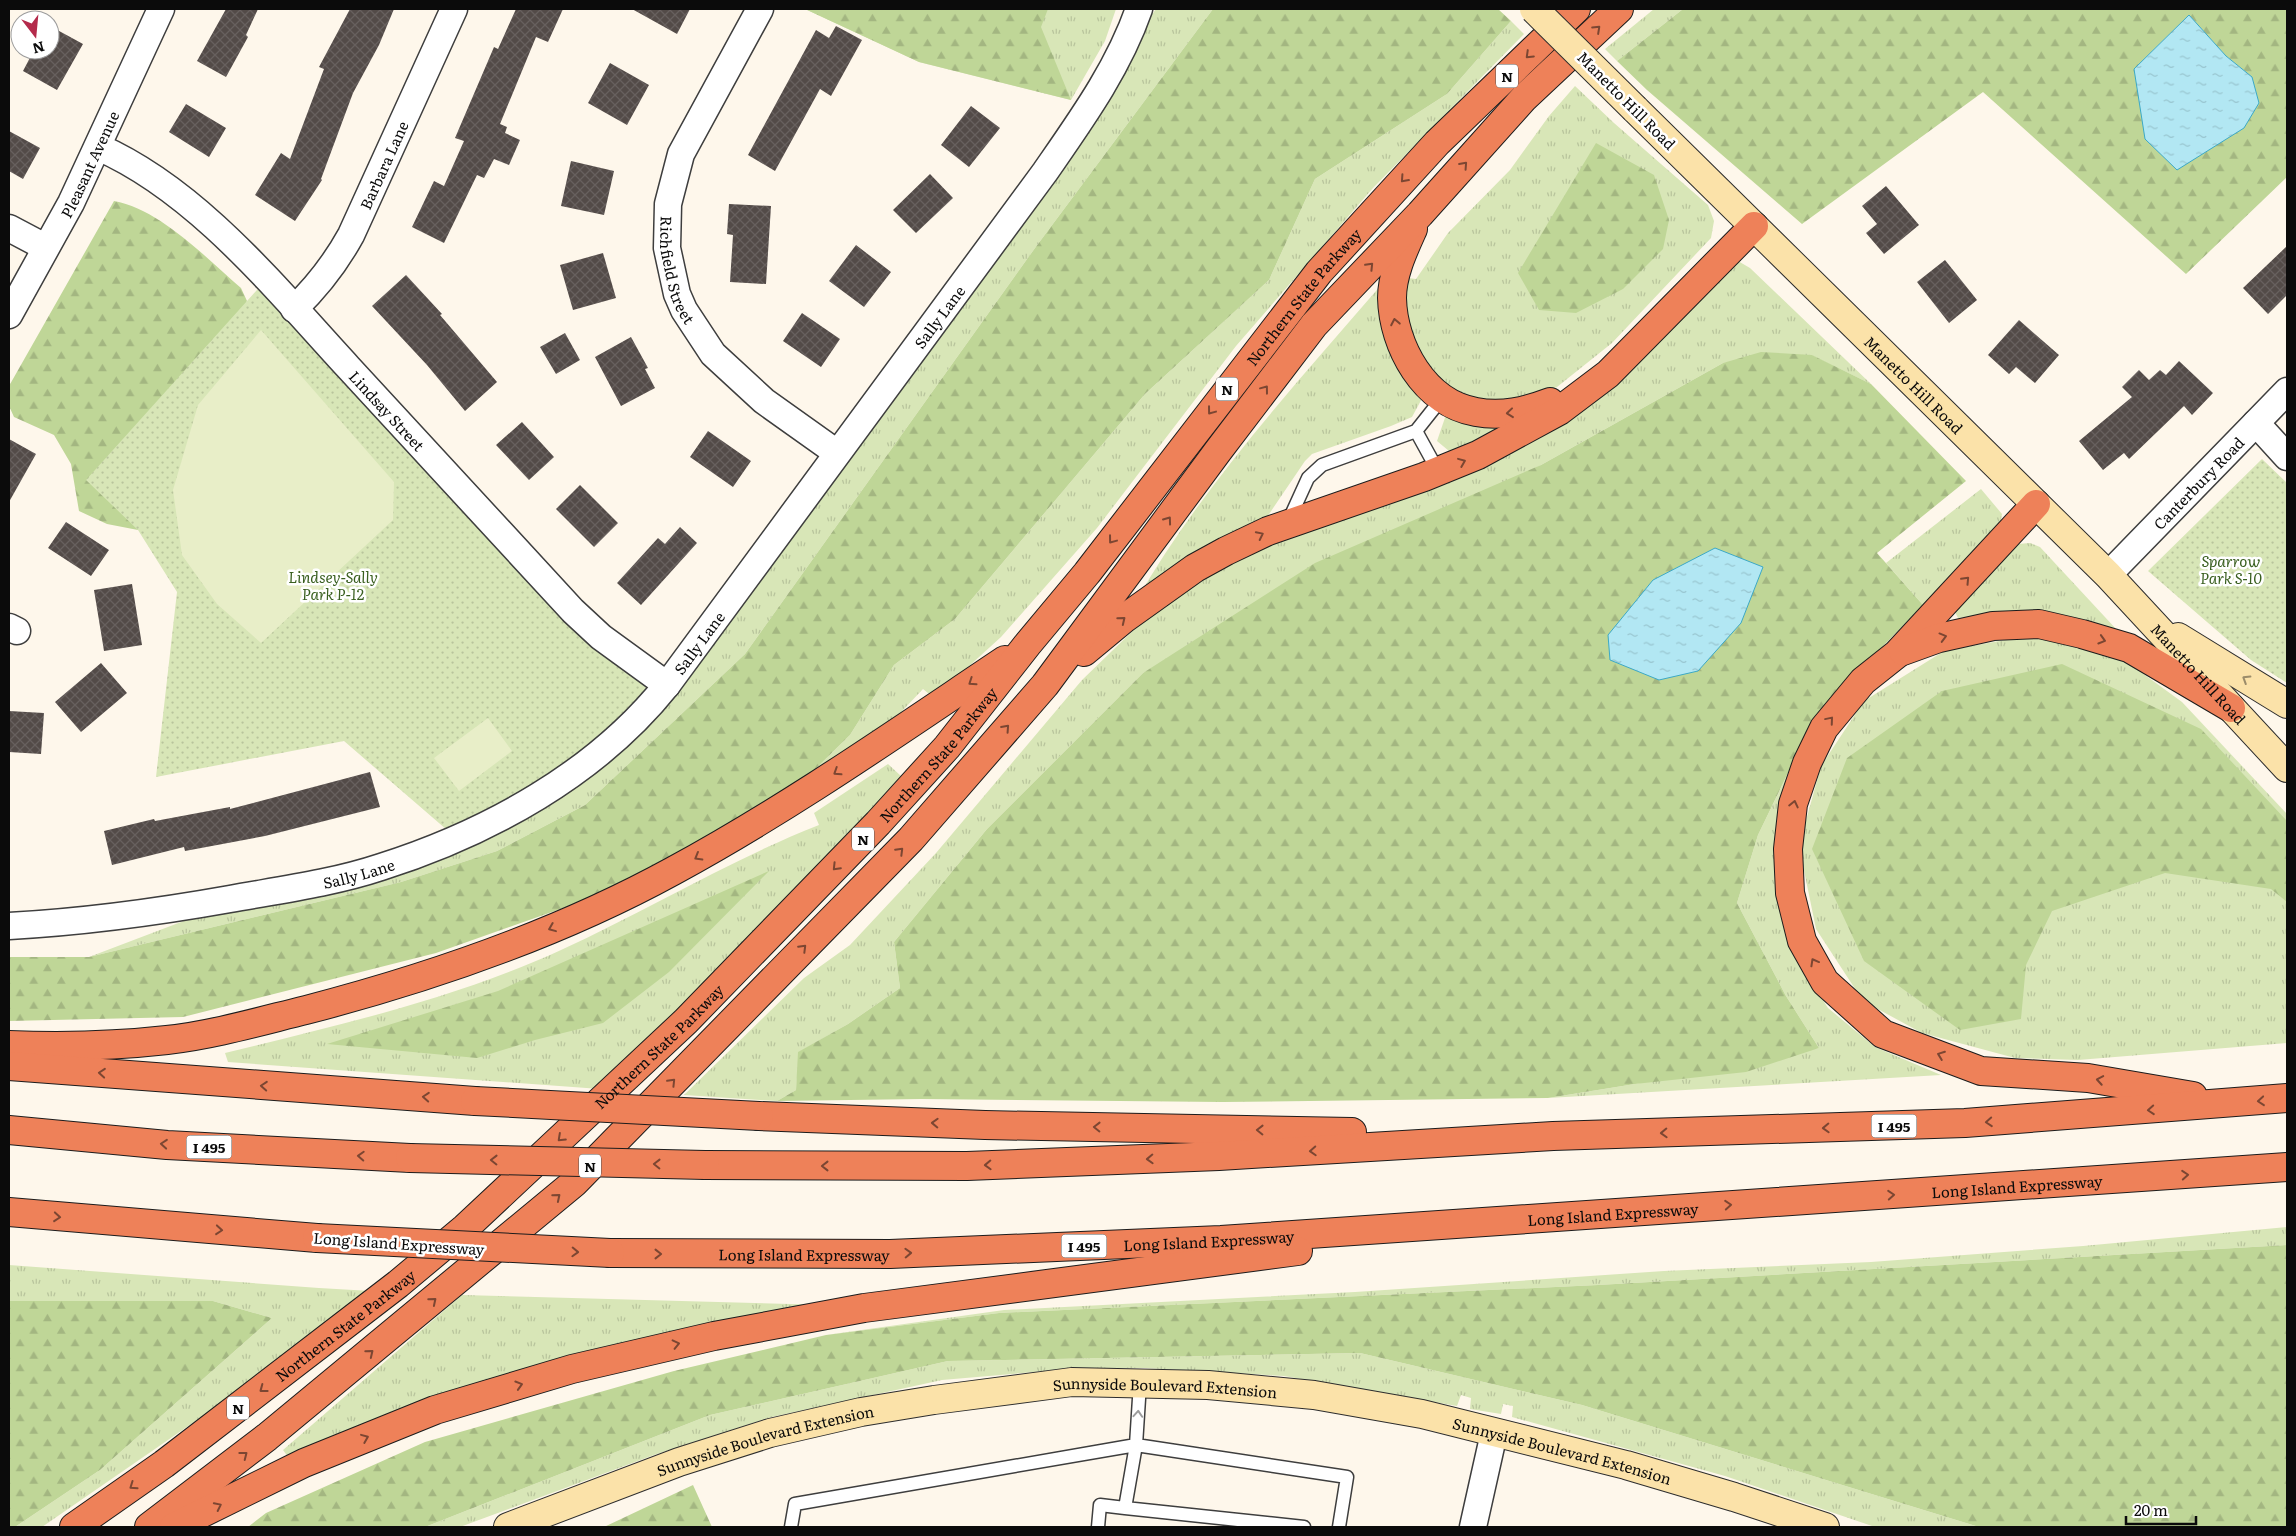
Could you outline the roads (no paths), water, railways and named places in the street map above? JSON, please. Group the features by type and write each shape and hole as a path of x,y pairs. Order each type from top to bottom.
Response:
{"highway":[{"name":"Northern State Parkway","path":"74,1527 164,1464 333,1336 465,1228 686,1021 878,824 947,747 1027,645 1087,573 1319,272 1437,143 1576,9"},
{"name":"Northern State Parkway","path":"150,1527 267,1437 574,1183 911,839 1045,685 1314,325 1420,214 1524,98 1618,9"},
{"path":"1420,214 1397,271 1392,296 1394,321 1402,348 1422,380 1444,397 1474,412 1497,414 1526,411 1556,400 1603,363 1750,222"},
{"path":"1045,685 1125,618 1195,568 1260,535 1287,524 1478,455 1559,411 1608,374 1750,222"},
{"path":"2036,504 1897,654 1863,681 1824,728 1807,763 1792,804 1788,848 1790,893 1802,941 1825,982 1883,1034 1982,1070 2088,1078 2234,1103"},
{"path":"1897,654 1939,638 1993,626 2038,624 2082,634 2129,648 2231,708"},
{"path":"9,1045 72,1047 170,1040 264,1021 364,995 472,961 580,917 672,872 770,815 1027,645"},
{"path":"9,1066 475,1101 759,1116 985,1125 1553,1136"},
{"name":"I 495","path":"9,1130 167,1144 410,1158 705,1165 967,1166 1219,1156 1553,1136 1965,1123 2287,1098"},
{"name":"Long Island Expressway","path":"9,1212 317,1238 610,1254 900,1254 1221,1240 2287,1167"},
{"path":"174,1527 304,1463 436,1410 572,1369 714,1336 864,1308 1558,1217"}],"main road":[{"name":"Manetto Hill Road","path":"1534,9 2108,574 2287,768"},
{"path":"2147,618 2287,704"},
{"name":"Sunnyside Boulevard Extension","path":"508,1527 679,1462 770,1434 852,1414 1012,1388 1072,1382 1208,1385 1314,1395 1422,1414 1626,1465 1734,1497 1825,1527"}],"street":[{"name":"Pleasant Avenue","path":"9,315 71,203 161,9"},
{"name":"Barbara Lane","path":"294,309 316,289 334,266 351,235 454,9"},
{"name":"Richfield Street","path":"760,9 681,154 668,204 667,248 677,294 684,310 713,354 764,402 837,453"},
{"name":"Sally Lane","path":"9,926 180,908 328,880 380,868 426,851 483,826 564,778 609,745 648,708 667,685 1045,172 1095,100 1132,30 1139,9"},
{"name":"Lindsay Street","path":"98,147 131,162 181,198 219,232 294,309 572,612 601,637 667,685"},
{"path":"9,228 45,248"},
{"name":"Canterbury Road","path":"2108,574 2287,391"},
{"path":"2256,423 2287,458"},
{"path":"1473,1527 1494,1433"}],"lane":[{"path":"1287,524 1308,478 1322,465 1416,431 1444,397"},
{"path":"1416,431 1438,471"},
{"path":"1125,1508 1136,1445 1140,1383"},
{"path":"791,1527 795,1504 1136,1445 1347,1477 1339,1527"},
{"path":"1098,1527 1100,1505 1304,1527"}],"water":[{"path":"2189,15 2226,56 2252,77 2259,103 2244,128 2177,170 2145,139 2134,69"},
{"path":"1715,548 1763,567 1741,623 1698,671 1659,680 1610,660 1608,635 1653,580"}],"park label":[{"name":"Sparrow Park S-10","path":"2231,568"},
{"name":"Lindsey-Sally Park P-12","path":"333,584"}]}
